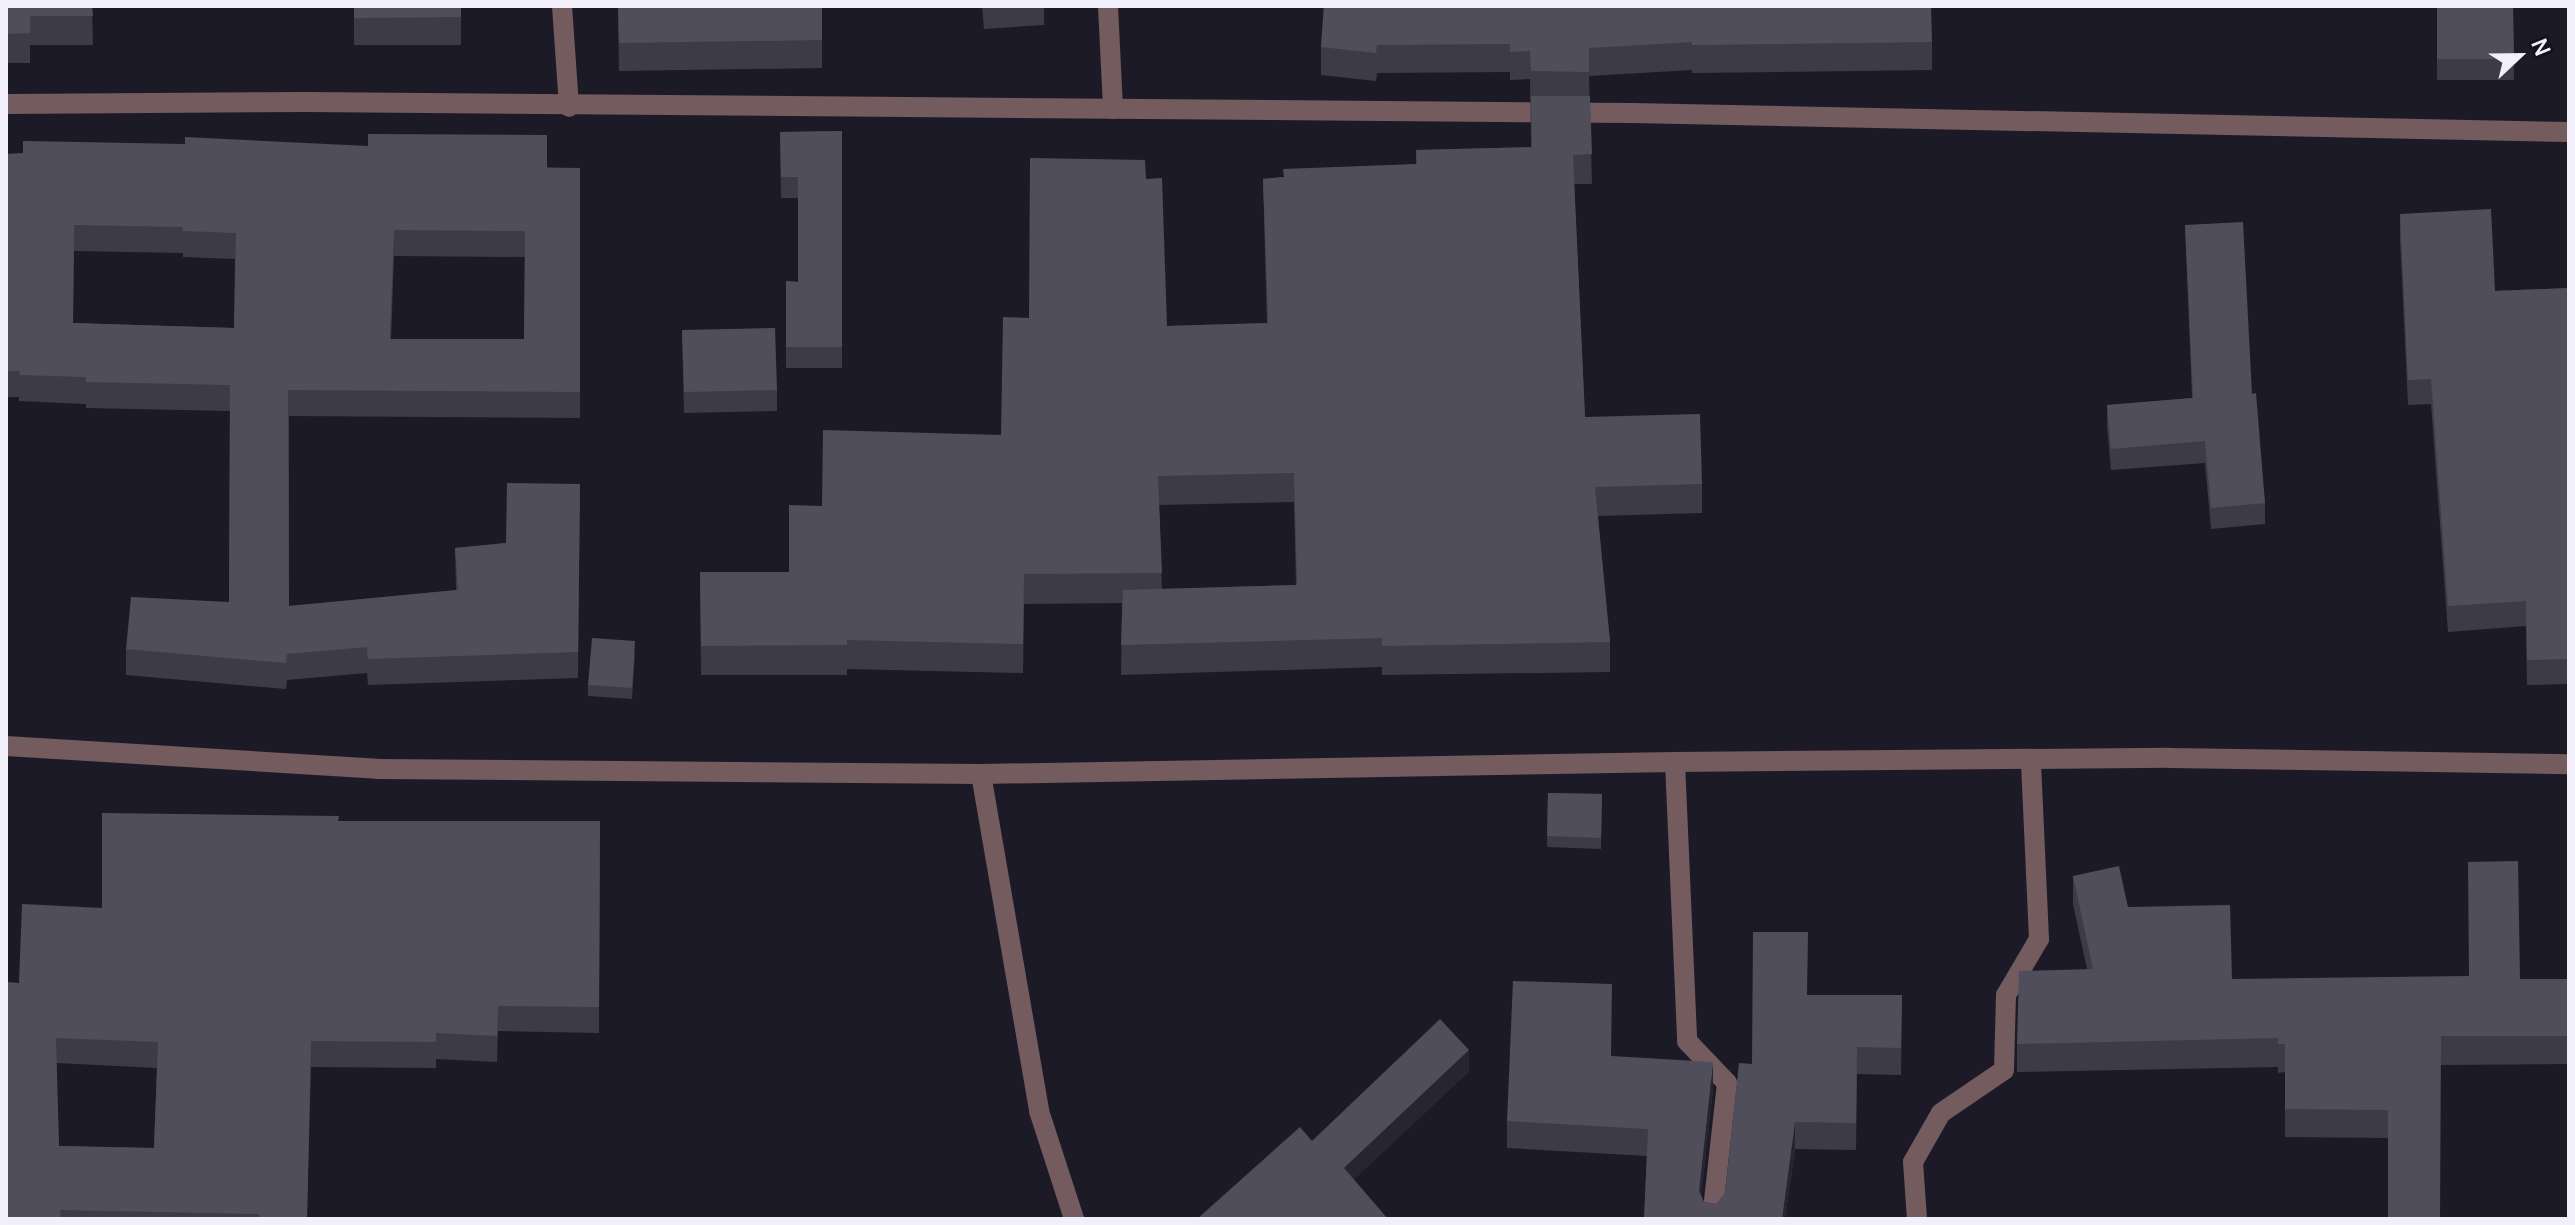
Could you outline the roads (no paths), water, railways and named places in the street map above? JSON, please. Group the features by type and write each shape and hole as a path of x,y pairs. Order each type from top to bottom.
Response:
{"street":[{"path":"562,6 569,107"},
{"path":"1108,6 1113,109"},
{"path":"6,104 307,102 569,107 1648,113 2569,132"},
{"path":"6,746 377,769 981,774 1675,762 2170,758 2569,764"},
{"path":"1917,1219 1913,1162 1941,1113 2004,1070 2006,995 2039,939 2031,761"},
{"path":"1675,762 1687,1041 1727,1083 1712,1219"},
{"path":"981,774 1039,1111 1074,1219"}]}
